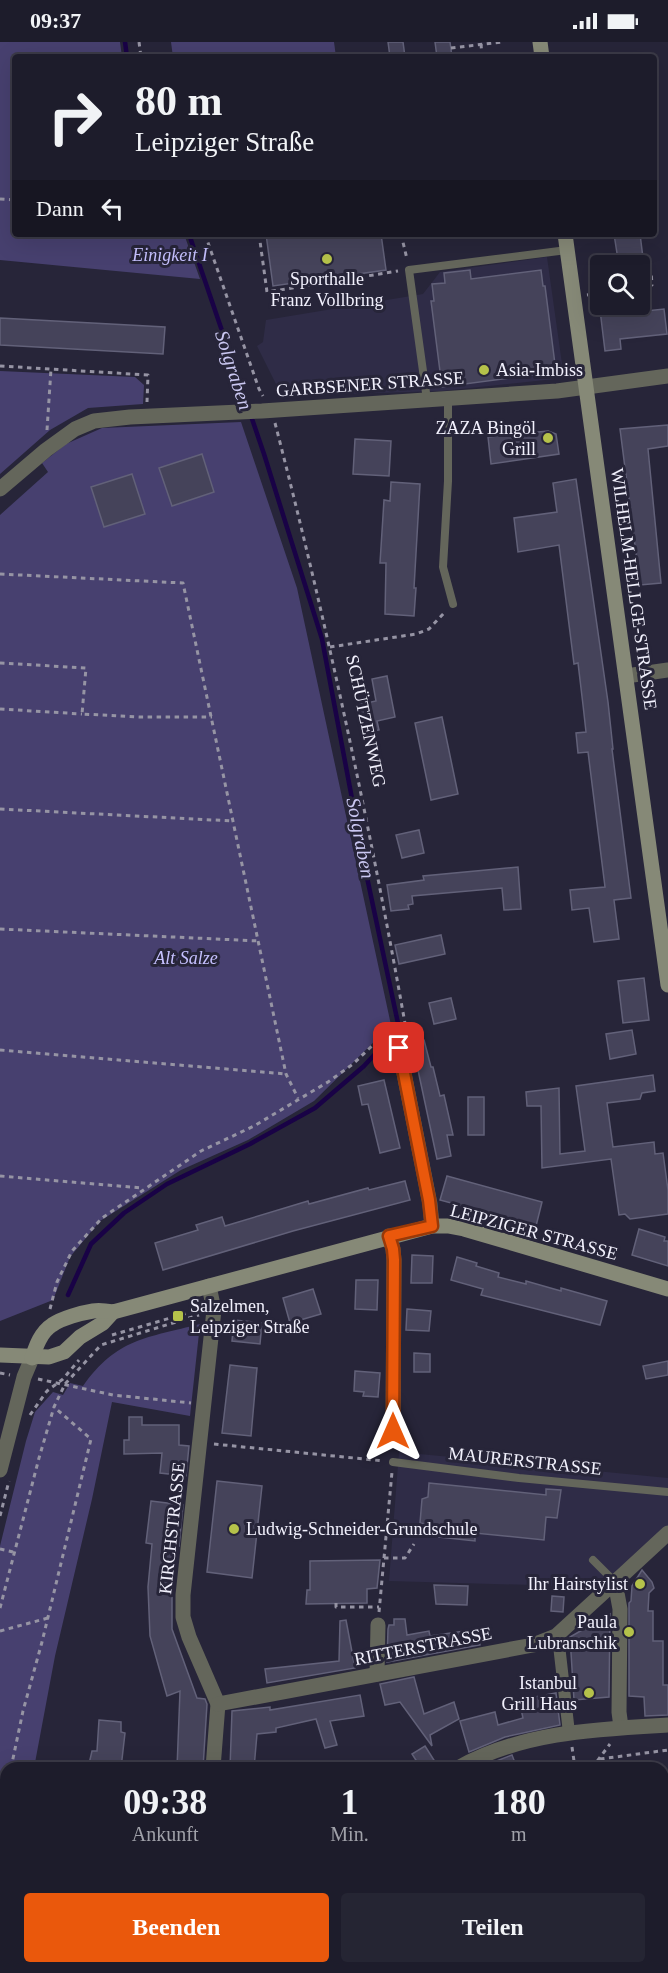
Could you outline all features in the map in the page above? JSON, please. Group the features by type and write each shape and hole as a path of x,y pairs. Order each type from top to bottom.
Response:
{"main road":[{"name":"WILHELM-HELLGE-STRASSE","path":"565,237 668,985"},
{"name":"LEIPZIGER STRASSE","path":"42,1335 52,1325 95,1310 113,1312 432,1226 464,1229 668,1289"},
{"name":"LEIPZIGER STRASSE","path":"0,1355 32,1358 49,1357 64,1352 80,1337 103,1323 113,1312"},
{"path":"32,1358 42,1335"}],"street":[{"name":"GARBSENER STRASSE","path":"0,489 75,429 94,421 448,399 585,388 668,376"},
{"path":"626,676 668,670"},
{"path":"399,1048 432,1226"},
{"path":"389,1236 394,1260 393,1431"},
{"name":"KIRCHSTRASSE","path":"209,1286 214,1307 183,1594 183,1617 189,1637 218,1704 213,1762"},
{"path":"5,1474 24,1377 32,1358"},
{"name":"RITTERSTRASSE","path":"218,1704 533,1645 555,1636 668,1533"},
{"path":"615,1582 620,1610 619,1712 621,1727"},
{"path":"377,1674 378,1625"},
{"path":"555,1636 559,1645 569,1733"},
{"path":"469,1762 521,1744 569,1733 621,1727 668,1726"}],"lane":[{"path":"427,400 409,270 567,250"},
{"path":"448,399 448,481 443,567 453,604"},
{"name":"MAURERSTRASSE","path":"393,1462 519,1478 668,1492"},
{"path":"593,1560 615,1582"}],"path":[{"path":"451,48 502,42"},
{"path":"481,44 482,54"},
{"name":"SCHÜTZENWEG","path":"206,237 267,411 330,647 366,813 406,1029 405,1040 399,1048"},
{"path":"259,237 267,292 409,270 402,237"},
{"path":"650,285 652,285 651,271"},
{"path":"0,366 148,375 146,416"},
{"path":"46,450 51,369"},
{"path":"0,574 183,583 286,1074 298,1098"},
{"path":"330,647 416,634 429,629 453,604"},
{"path":"0,663 86,668 82,714"},
{"path":"0,709 139,717 212,717"},
{"path":"0,809 233,821"},
{"path":"0,929 259,941"},
{"path":"42,1335 57,1282 72,1251 102,1218 201,1151 254,1126 328,1082 353,1064 375,1043"},
{"path":"0,1050 286,1074"},
{"path":"0,1176 144,1188"},
{"path":"92,1347 108,1336 214,1307"},
{"path":"0,1608 54,1407 65,1384 101,1345 214,1307"},
{"path":"28,1418 47,1391 68,1374 85,1353"},
{"path":"0,1373 11,1375"},
{"path":"65,1384 113,1395 205,1405"},
{"path":"12,1762 91,1439 54,1407"},
{"path":"200,1442 393,1462 378,1625"},
{"path":"0,1516 5,1474"},
{"path":"384,1558 405,1558 414,1544"},
{"path":"0,1549 14,1552"},
{"path":"336,1603 336,1607 379,1607"},
{"path":"0,1631 48,1618"},
{"path":"597,1762 621,1727"},
{"path":"569,1733 574,1762"},
{"path":"600,1759 668,1750"}],"shaded area":[{"path":"547,257 564,378 442,391 282,396 257,346 263,342 266,320 423,294 440,272"},
{"path":"399,1452 668,1478 668,1529 603,1587 389,1581"}],"green space":[{"name":"Einigkeit I","path":"0,42 120,42 122,54 12,54 12,237 185,237 200,279 0,260"},
{"path":"171,42 334,42 336,54 173,54"},
{"path":"0,371 135,377 144,385 143,404 88,408 50,430 0,474"},
{"name":"Alt Salze","path":"241,422 297,588 391,1025 314,1101 248,1140 181,1170 100,1221 70,1257 53,1300 0,1321 0,515 48,472 42,463 66,444 102,428"},
{"path":"200,1324 190,1416 112,1402 55,1656 35,1762 0,1762 0,1546 35,1412 53,1392 63,1395 70,1383 83,1386 108,1358 134,1342"}],"building":[{"path":"388,42 403,42 405,54 390,54"},
{"path":"435,42 450,42 452,54 437,54"},
{"name":"Sporthalle Franz Vollbring","path":"266,237 381,237 386,270 273,286"},
{"path":"614,237 640,237 643,255 617,255"},
{"path":"470,270 471,279 541,270 556,372 442,387 431,301 434,301 432,284 445,283 444,273"},
{"path":"664,309 667,334 620,339 621,349 605,351 601,315 650,315 650,311"},
{"path":"0,318 165,327 163,354 0,345"},
{"path":"668,425 668,446 648,449 661,583 640,585 620,429"},
{"path":"548,431 556,434 559,454 491,464 488,437"},
{"path":"355,439 391,441 389,476 353,474"},
{"path":"202,454 214,492 172,506 159,468"},
{"path":"132,474 145,514 104,527 91,487"},
{"path":"576,479 608,702 631,898 614,900 619,939 594,942 589,908 572,910 570,890 605,887 588,752 578,753 576,733 586,732 578,663 574,664 559,545 518,552 514,518 557,512 553,483"},
{"path":"391,482 420,484 414,616 385,614 386,563 380,563 384,500 390,501"},
{"path":"387,676 395,717 377,721 379,730 363,733 357,705 376,701 372,679"},
{"path":"442,717 458,794 431,800 415,723"},
{"path":"419,830 424,853 402,858 396,835"},
{"path":"518,867 521,909 504,910 502,888 412,896 413,904 408,905 409,909 391,911 387,885 424,880 423,876"},
{"path":"441,935 445,954 399,964 395,945"},
{"path":"644,978 649,1020 623,1023 618,981"},
{"path":"451,998 456,1019 434,1024 429,1003"},
{"path":"632,1030 636,1054 610,1059 606,1034"},
{"path":"424,1040 440,1096 444,1095 453,1135 447,1135 451,1156 437,1159 412,1042"},
{"path":"653,1075 655,1091 642,1093 640,1099 607,1103 613,1147 654,1142 655,1154 663,1153 668,1190 668,1214 630,1219 625,1214 619,1215 611,1159 542,1168 541,1106 527,1106 526,1092 559,1088 560,1154 585,1151 576,1086"},
{"path":"384,1080 400,1148 380,1153 368,1104 362,1105 358,1086"},
{"path":"468,1097 484,1097 484,1135 468,1135"},
{"path":"447,1176 542,1202 536,1226 440,1200"},
{"path":"405,1181 410,1200 293,1231 163,1270 155,1243 198,1230 196,1225 222,1217 225,1226 308,1201 309,1204 368,1188 369,1190"},
{"path":"639,1229 665,1237 664,1241 668,1241 668,1266 632,1255"},
{"path":"412,1255 433,1256 432,1283 411,1283"},
{"path":"457,1257 499,1273 498,1277 526,1284 526,1281 561,1291 561,1288 607,1301 600,1325 481,1295 483,1289 451,1280"},
{"path":"356,1280 378,1280 377,1310 355,1309"},
{"path":"313,1289 321,1314 290,1323 283,1298"},
{"path":"407,1309 431,1311 429,1331 406,1330"},
{"path":"234,1320 262,1323 260,1344 232,1341"},
{"path":"414,1353 430,1354 430,1372 414,1372"},
{"path":"668,1361 668,1375 646,1379 643,1366"},
{"path":"230,1365 257,1368 251,1436 222,1433"},
{"path":"355,1371 380,1373 378,1397 363,1396 364,1392 354,1391"},
{"path":"129,1417 142,1417 142,1425 179,1425 179,1445 189,1446 186,1476 160,1473 162,1453 124,1454 124,1440 129,1440"},
{"name":"Ludwig-Schneider-Grundschule","path":"217,1481 262,1486 252,1578 207,1572"},
{"path":"429,1483 546,1495 546,1489 561,1490 557,1518 546,1517 544,1540 475,1533 475,1541 439,1537 440,1530 425,1529 426,1524 420,1523 422,1499 428,1497"},
{"path":"151,1501 183,1505 179,1546 175,1546 172,1629 197,1698 205,1699 207,1704 203,1762 177,1762 180,1691 167,1696 150,1636 148,1587 152,1544 146,1543"},
{"path":"380,1560 377,1588 367,1589 367,1603 306,1604 307,1590 310,1590 310,1561"},
{"path":"642,1570 654,1588 649,1593 648,1611 653,1611 653,1641 663,1641 663,1685 668,1685 668,1715 645,1716 644,1697 629,1696 629,1603 632,1586"},
{"path":"434,1585 468,1586 467,1605 436,1604"},
{"path":"552,1596 564,1597 563,1612 551,1611"},
{"path":"610,1614 609,1697 574,1700 570,1637"},
{"path":"394,1619 405,1619 407,1635 429,1631 430,1636 478,1629 480,1645 387,1662 388,1629 389,1625 394,1625"},
{"path":"346,1620 355,1668 267,1683 265,1669 339,1661 340,1621"},
{"path":"414,1677 424,1714 454,1702 459,1719 430,1735 432,1746 400,1702 385,1705 380,1684"},
{"path":"556,1693 560,1725 505,1737 469,1752 460,1721 495,1712 498,1725 523,1718 519,1700"},
{"path":"360,1695 364,1716 330,1721 337,1745 325,1748 316,1719 276,1728 276,1732 257,1734 255,1762 230,1762 232,1711 270,1707 270,1710"},
{"path":"99,1720 121,1722 121,1732 125,1733 122,1762 89,1762 92,1751 97,1751"},
{"path":"425,1746 435,1762 417,1762 412,1754"},
{"path":"512,1755 515,1762 494,1762"}],"waterway":[{"name":"Solgraben","path":"125,42 127,54"},
{"name":"Solgraben","path":"68,1295 91,1244 124,1213 167,1184 250,1144 315,1108 364,1066 399,1028 365,868 322,639 264,454 190,237"}],"place":[{"name":"Sporthalle Franz Vollbring","path":"327,259"},
{"name":"Asia-Imbiss","path":"484,370"},
{"name":"ZAZA Bingöl Grill","path":"548,438"},
{"name":"Salzelmen, Leipziger Straße","path":"178,1316"},
{"name":"Ludwig-Schneider-Grundschule","path":"234,1529"},
{"name":"Ihr Hairstylist","path":"640,1584"},
{"name":"Paula Lubranschik","path":"629,1632"},
{"name":"Istanbul Grill Haus","path":"589,1693"}],"route":[{"path":"393,1431 394,1260 389,1236 432,1226 399,1048"}]}
